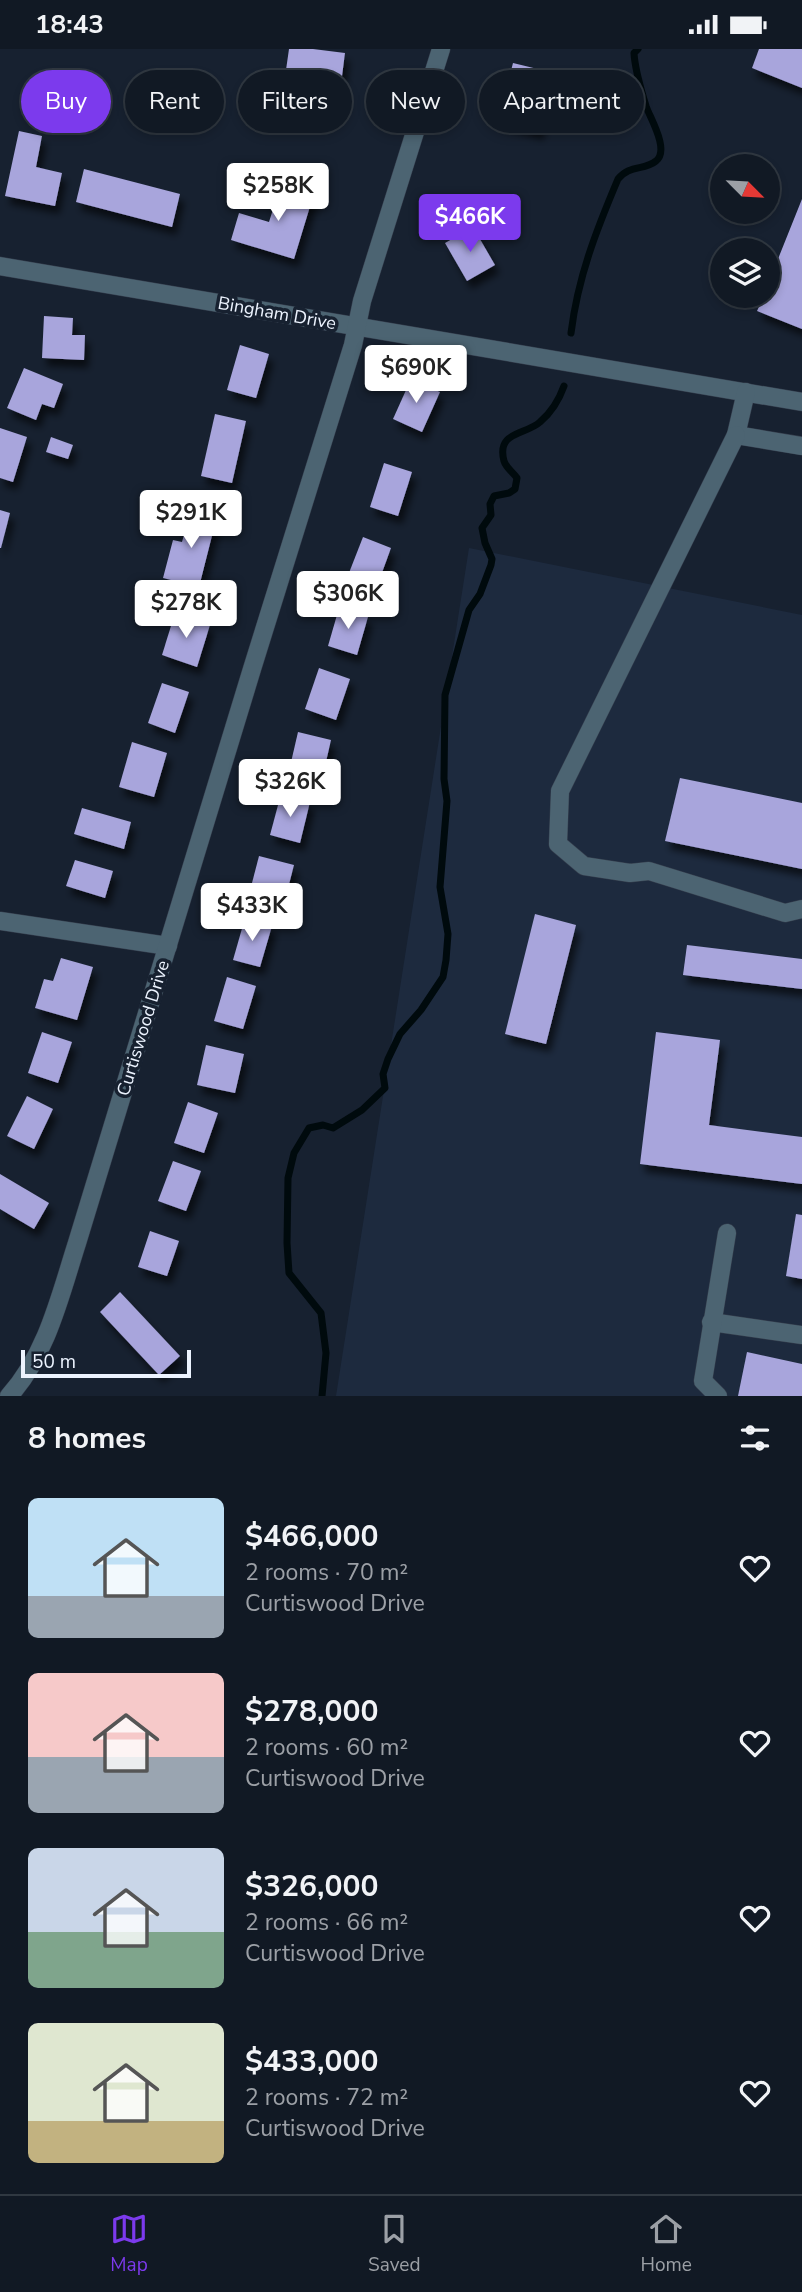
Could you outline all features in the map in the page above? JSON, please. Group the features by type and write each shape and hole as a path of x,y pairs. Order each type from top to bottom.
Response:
{"street":[{"name":"Curtiswood Drive","path":"9,1396 31,1368 46,1337 77,1243 441,49"},
{"name":"Bingham Drive","path":"0,266 802,402"},
{"path":"747,393 736,435 560,791 558,844 584,866 630,873 649,871 785,913 802,909"},
{"path":"736,435 802,446"},
{"path":"0,921 169,946"},
{"path":"718,1396 703,1381 727,1233"},
{"path":"711,1322 802,1335"}],"shaded area":[{"path":"469,548 802,615 802,1396 336,1396"}],"building":[{"path":"289,49 345,53 343,70 286,70"},
{"path":"759,49 802,49 802,88 752,68"},
{"path":"513,63 542,70 511,70"},
{"path":"19,131 42,136 36,167 62,173 55,206 5,196"},
{"path":"84,169 180,194 172,227 76,202"},
{"path":"282,181 315,190 294,259 231,240 239,213 269,222"},
{"path":"802,199 802,329 757,311 758,308 780,308 780,254"},
{"path":"473,227 495,265 467,281 445,243"},
{"path":"44,316 73,318 72,335 85,335 84,360 42,358"},
{"path":"240,345 269,354 256,398 227,390"},
{"path":"24,368 63,384 54,408 42,404 36,420 7,408"},
{"path":"411,379 440,392 422,432 393,419"},
{"path":"215,414 246,421 232,483 201,476"},
{"path":"0,428 27,437 13,482 0,478"},
{"path":"51,437 73,445 68,459 46,452"},
{"path":"384,463 412,472 398,516 370,507"},
{"path":"191,509 217,516 199,587 163,578 173,540 182,542"},
{"path":"0,510 10,513 1,548 0,548"},
{"path":"363,537 391,548 376,589 347,578"},
{"path":"339,608 368,617 357,655 328,646"},
{"path":"175,613 210,625 197,667 162,655"},
{"path":"319,668 350,679 336,720 305,709"},
{"path":"162,683 189,692 175,733 148,723"},
{"path":"298,732 331,740 322,779 289,771"},
{"path":"132,742 167,753 154,797 119,787"},
{"path":"680,778 802,803 802,869 665,841"},
{"path":"281,794 310,802 300,843 270,835"},
{"path":"82,808 131,822 124,849 74,834"},
{"path":"259,856 294,865 287,892 252,883"},
{"path":"75,860 113,871 105,898 66,886"},
{"path":"535,914 576,925 546,1044 505,1034"},
{"path":"245,918 272,926 260,967 233,960"},
{"path":"687,945 802,959 802,989 683,975"},
{"path":"61,958 93,967 77,1020 35,1008 44,979 53,981"},
{"path":"227,977 256,986 243,1029 214,1021"},
{"path":"42,1032 72,1042 58,1083 28,1073"},
{"path":"656,1032 720,1040 709,1125 802,1137 802,1184 640,1164"},
{"path":"206,1045 244,1054 235,1093 197,1085"},
{"path":"27,1096 53,1109 34,1149 7,1136"},
{"path":"188,1102 218,1113 204,1153 174,1143"},
{"path":"173,1161 201,1171 186,1211 158,1201"},
{"path":"0,1174 49,1203 34,1229 0,1209"},
{"path":"796,1214 802,1215 802,1279 786,1276"},
{"path":"150,1231 179,1241 167,1276 138,1267"},
{"path":"120,1292 180,1356 159,1375 100,1312"},
{"path":"747,1352 802,1364 802,1396 738,1396"}],"waterway":[{"path":"571,333 578,293 589,255 618,179 627,171 651,164 660,156 660,142 637,73 634,53 638,49"},
{"path":"322,1396 326,1353 321,1313 289,1273 288,1178 294,1153 309,1128 323,1125 333,1128 362,1110 385,1088 383,1074 400,1034 421,1010 443,977 448,934 440,887 447,801 444,779 445,695 469,610 480,594 491,565 492,559 482,528 491,515 490,504 494,496 515,489 517,478 504,461 504,444 544,418 555,405 564,386"}]}
